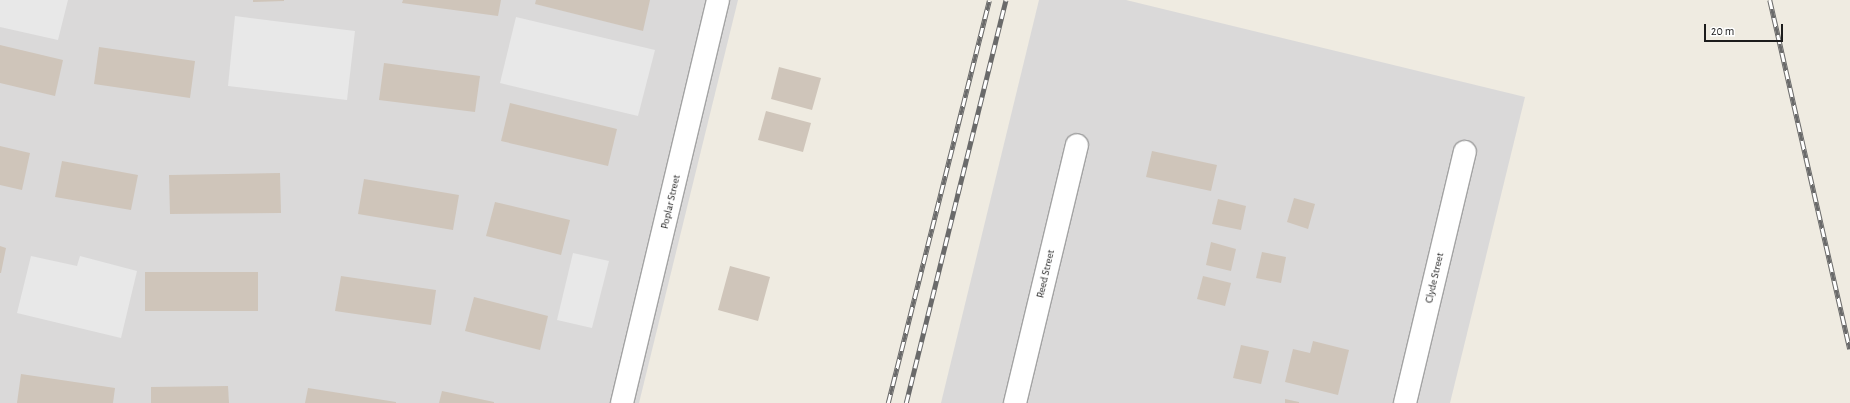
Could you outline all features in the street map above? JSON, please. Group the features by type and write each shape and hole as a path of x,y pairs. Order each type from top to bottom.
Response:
{"street":[{"name":"Poplar Street","path":"622,403 718,0"},
{"name":"Reed Street","path":"1015,403 1077,145"},
{"name":"Clyde Street","path":"1405,403 1465,152"}],"shaded area":[{"path":"0,0 738,0 639,403 0,403"},
{"path":"0,0 68,0 58,40 0,27"},
{"path":"1039,0 1126,0 1525,97 1450,403 941,403"},
{"path":"235,16 355,31 347,100 228,86"},
{"path":"516,17 655,50 638,116 500,83"},
{"path":"573,253 609,261 592,328 557,320"},
{"path":"31,256 77,266 80,256 137,271 121,338 17,313"}],"building":[{"path":"253,0 284,0 284,1 253,2"},
{"path":"403,0 501,0 498,16 402,3"},
{"path":"536,0 650,0 643,31 535,4"},
{"path":"0,45 63,60 55,96 0,83"},
{"path":"99,47 195,61 190,98 94,84"},
{"path":"384,63 480,76 475,112 379,100"},
{"path":"779,67 821,78 812,110 771,99"},
{"path":"510,103 617,129 608,166 501,141"},
{"path":"766,111 811,123 803,152 758,140"},
{"path":"0,146 30,153 22,190 0,185"},
{"path":"1152,151 1217,165 1211,191 1146,177"},
{"path":"62,161 138,175 131,210 55,197"},
{"path":"280,173 281,213 170,214 169,175"},
{"path":"364,179 459,195 453,230 358,214"},
{"path":"1294,198 1315,204 1308,229 1287,222"},
{"path":"1218,199 1246,206 1241,230 1212,224"},
{"path":"495,202 570,220 561,255 486,236"},
{"path":"1211,242 1236,249 1231,271 1206,265"},
{"path":"0,246 6,248 1,273 0,273"},
{"path":"1262,252 1286,257 1281,283 1256,278"},
{"path":"730,266 770,277 758,321 718,310"},
{"path":"145,272 258,272 258,311 145,311"},
{"path":"341,276 436,290 431,325 335,311"},
{"path":"1203,276 1231,283 1225,306 1197,299"},
{"path":"474,297 548,316 540,350 465,331"},
{"path":"1313,341 1349,350 1338,395 1285,382 1293,349 1310,353"},
{"path":"1241,345 1269,351 1261,384 1233,378"},
{"path":"21,374 115,388 113,403 17,403"},
{"path":"228,386 229,403 151,403 151,387"},
{"path":"308,388 396,402 396,403 305,403"},
{"path":"442,391 494,402 494,403 439,403"},
{"path":"1285,399 1299,402 1299,403 1285,403"}],"railway":[{"path":"888,403 989,0"},
{"path":"906,403 1006,0"},
{"path":"1770,0 1850,349"}]}
